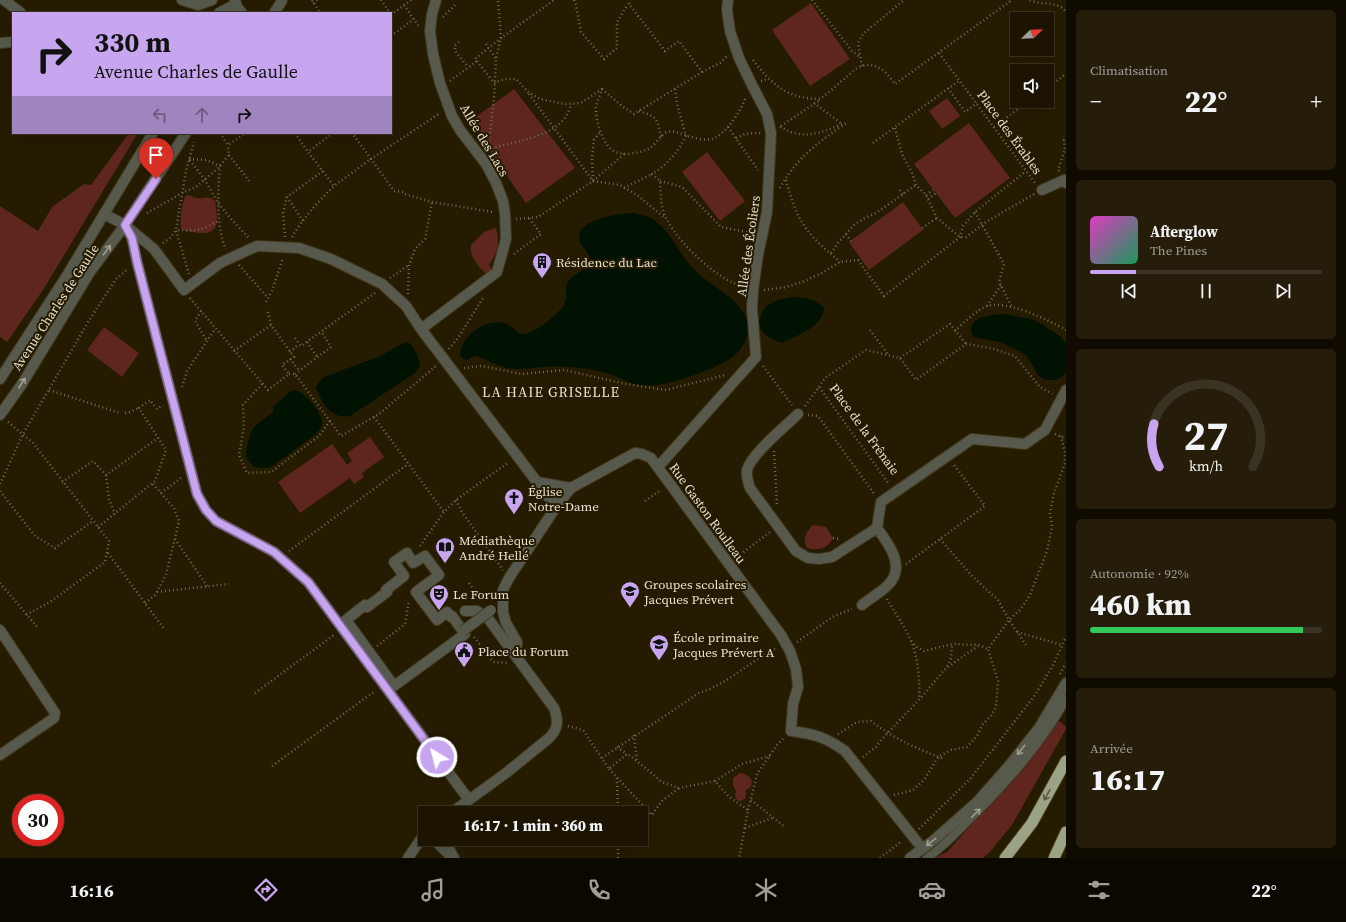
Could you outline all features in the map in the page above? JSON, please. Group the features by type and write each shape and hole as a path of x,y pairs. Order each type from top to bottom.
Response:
{"highway":[{"path":"1005,858 1032,823 1066,761"},
{"path":"1054,858 1066,832"}],"street":[{"path":"4,0 20,12"},
{"path":"182,0 198,5 212,0"},
{"path":"275,12 282,0"},
{"name":"Allée des Lacs","path":"421,329 497,272 506,239 506,217 503,201 496,182 486,164 460,130 441,87 432,54 430,32 432,14 436,0"},
{"name":"Allée des Écoliers","path":"728,0 727,10 730,31 736,48 751,83 775,130 769,180 768,212 758,255 753,290 752,309 756,357"},
{"path":"221,12 236,2 241,12"},
{"path":"0,43 12,42"},
{"name":"Avenue Charles de Gaulle","path":"0,379 66,277 152,134"},
{"name":"Avenue Charles de Gaulle","path":"3,418 90,272 125,225 185,134"},
{"path":"1042,190 1065,181"},
{"path":"104,214 125,225 154,249 188,287 220,263 257,246 299,248 331,259 382,284 406,306 421,329 556,507"},
{"path":"125,225 132,238 172,401 192,470 197,494 206,510 216,521 274,552 308,582 342,628 388,683"},
{"path":"658,467 756,357"},
{"path":"1060,400 1066,390"},
{"name":"Place de la Frênaie","path":"881,502 972,440 1025,444 1046,430 1060,400"},
{"path":"798,414 753,458 747,470 747,479 750,488 796,551 808,558 819,559 832,557 877,528"},
{"name":"Rue Gaston Roulleau","path":"503,596 503,590 509,578 556,507 571,488 635,453 651,458 781,635 787,646 796,669 798,687 793,704 791,731"},
{"path":"537,482 571,488"},
{"path":"862,604 888,585 895,572 895,559 891,546 877,528 881,502"},
{"path":"464,632 452,616 451,617 447,612 437,620 416,592 439,575 425,556 413,563 407,553 394,562 404,576 386,590 387,592 367,607 365,605 346,620 469,800"},
{"path":"503,596 503,612 506,623 517,642 516,655"},
{"path":"388,683 464,632 491,610"},
{"path":"461,806 506,773 548,739 554,733 558,724 554,708 487,617 477,612 465,611"},
{"path":"0,630 55,713 54,718 0,755"},
{"path":"910,858 934,840 982,797 1008,767 1039,728 1062,679"},
{"path":"791,731 816,734 829,740 845,751 918,843"},
{"path":"408,858 418,843"},
{"path":"448,846 454,858"}],"lane":[{"path":"927,858 938,850 997,793 1028,756 1066,699"},
{"path":"439,846 450,858"}],"path":[{"path":"317,0 313,1 319,12"},
{"path":"381,0 389,12"},
{"path":"392,13 411,0"},
{"path":"488,149 496,59 500,38 498,0"},
{"path":"441,87 477,61 476,58 500,38 554,0"},
{"path":"574,0 581,32 604,59 617,48 616,22 631,0"},
{"path":"812,0 852,51 860,58"},
{"path":"862,66 858,42 863,34 900,1 904,0"},
{"path":"775,130 820,99 862,66 870,65 887,72 896,84 1012,0"},
{"path":"1030,0 1034,2 1052,3 1064,8 1066,12"},
{"path":"629,4 665,51 679,41 702,72"},
{"path":"404,5 421,30 430,32"},
{"path":"392,35 414,19"},
{"path":"459,42 455,45 455,51 468,67"},
{"path":"486,44 496,59"},
{"path":"602,89 634,114 702,72 720,63 736,48"},
{"name":"Place des Érables","path":"939,53 1026,171 1042,190 986,222 966,237 960,237"},
{"path":"749,54 771,81 781,88 806,99 820,99"},
{"path":"477,61 494,83"},
{"path":"1054,83 1066,74"},
{"path":"494,83 504,79 516,80 528,92 593,181 620,185 637,195 666,220 700,261 712,271 726,280 753,290 767,290 786,287 822,273 840,262 858,260 884,296 960,237 963,226 975,212 1026,171"},
{"path":"873,143 960,80"},
{"path":"602,89 596,107 598,124 606,143 615,152 628,154 649,149 661,137 672,131 704,140 712,139 721,134 728,127 741,108 751,83"},
{"path":"948,88 965,112 977,103"},
{"path":"528,92 540,99 572,104 581,103 602,89"},
{"path":"624,188 663,167 680,148 686,136 677,104 675,89"},
{"path":"814,103 842,124"},
{"path":"479,155 488,149 546,133 565,118 572,104"},
{"path":"994,127 1020,108"},
{"path":"266,302 272,291 286,248 296,230 321,199 334,186 371,159 442,112 450,109"},
{"path":"639,111 651,115 658,122 661,137"},
{"path":"767,114 775,130"},
{"path":"736,138 745,134 775,130 805,135 824,132 848,122 821,139 806,153 778,192"},
{"path":"728,127 762,176 782,185"},
{"path":"894,128 902,154 912,173 916,185 926,195 936,218 960,237"},
{"path":"593,181 592,158 594,140 601,131"},
{"path":"221,134 228,145 229,155 249,181"},
{"path":"228,145 244,134"},
{"path":"295,134 334,186"},
{"path":"308,152 331,134"},
{"path":"353,134 394,191 432,202 506,217 538,217 593,181 625,154"},
{"path":"196,138 189,160 176,230 188,287 200,311 268,390 288,374 295,374 331,347 321,332"},
{"path":"1065,181 1058,170 1065,149 1064,140 1066,138"},
{"path":"144,214 196,187 220,166 229,155"},
{"path":"189,160 206,160 220,166"},
{"path":"189,160 205,180 218,203 257,246"},
{"path":"220,166 218,203 222,243 231,258 247,273 268,298"},
{"path":"286,248 283,213 287,198 322,171"},
{"path":"652,174 660,181 682,186 721,227 744,232"},
{"path":"786,179 790,198 801,223 809,233 840,262"},
{"path":"660,181 662,208 666,220"},
{"path":"831,253 838,242 854,224 876,213 916,185"},
{"path":"900,190 903,194"},
{"path":"926,195 933,190"},
{"path":"928,199 936,193"},
{"path":"287,198 304,221"},
{"path":"410,312 408,282 410,266 415,249 424,239 432,202"},
{"path":"975,212 981,226 1004,264 999,282 1012,308"},
{"path":"500,262 509,258 541,234 529,218"},
{"path":"922,228 936,218"},
{"path":"176,230 196,231 206,228 220,220"},
{"path":"154,249 170,238 176,230"},
{"path":"846,234 851,241"},
{"path":"0,484 23,434 88,322 116,279 137,262"},
{"path":"290,352 299,344 301,346 321,332 376,292 382,284 410,266"},
{"path":"955,330 965,320 986,306 1000,285"},
{"path":"295,374 341,436 374,417 435,368 458,338 483,297"},
{"path":"986,306 1002,305 1039,316 1066,330"},
{"path":"200,311 195,321 207,342"},
{"path":"268,312 271,325 294,357 282,365 288,374"},
{"path":"900,358 950,324 966,344 991,348 1014,356 1039,386 1060,400"},
{"path":"234,351 271,325"},
{"path":"125,413 139,408 150,400 157,409 172,401 178,400 187,371 215,329"},
{"path":"870,330 888,355"},
{"path":"295,338 299,344"},
{"path":"307,342 317,357"},
{"path":"819,387 825,378 866,350 900,358 916,380 966,344"},
{"path":"756,357 798,414 818,416 881,502"},
{"path":"290,359 299,370"},
{"path":"452,370 481,366 522,374 564,370 626,384 666,390 744,371"},
{"path":"262,384 243,405 244,427 239,455 247,473 270,472 319,436 330,421"},
{"name":"Place de la Frênaie","path":"798,414 819,387 895,493"},
{"path":"49,390 120,413"},
{"path":"98,528 155,482 166,450 139,408"},
{"path":"374,417 444,512 456,500 517,456"},
{"path":"3,418 33,443 110,542 105,562 50,602 26,615"},
{"path":"988,649 1010,620 1020,610 1030,595 1046,551 1052,527 1050,513 1054,493 1065,467 1065,453 1061,436"},
{"path":"106,475 158,438"},
{"path":"729,564 778,527 774,438"},
{"path":"895,572 984,506 947,457"},
{"path":"62,482 93,461 106,475 108,499 115,514"},
{"path":"299,545 408,464"},
{"path":"161,493 192,470"},
{"path":"645,502 669,483"},
{"path":"145,603 157,592 166,575 179,521 174,508 153,484"},
{"path":"0,492 35,536 55,548 93,521"},
{"path":"456,500 462,512 509,578"},
{"path":"175,539 208,586"},
{"path":"940,539 973,577 998,600 1026,645"},
{"path":"107,552 165,630"},
{"path":"0,583 38,628"},
{"path":"469,583 480,598 503,596"},
{"path":"157,592 229,584"},
{"path":"882,590 911,641 916,657 920,687 919,700"},
{"path":"601,758 699,693 710,690 765,654 787,646 834,616 862,604"},
{"path":"255,693 342,628"},
{"path":"464,632 470,630 493,662 509,663 516,655"},
{"path":"1017,632 1062,645"},
{"path":"880,858 924,825 972,778 1035,694 1053,665 1066,637"},
{"path":"883,798 913,790 924,780 938,757 951,750 967,747 977,736 982,725 991,716 996,707 998,681 988,649 979,645 952,644 924,651 911,641"},
{"path":"947,667 951,658 952,644"},
{"path":"855,764 876,747 947,667 979,645"},
{"path":"1062,679 1066,663"},
{"path":"272,766 388,683"},
{"path":"829,740 857,722 871,720 887,733 913,747 944,759"},
{"path":"558,724 583,730 609,769 652,815 662,801 679,788 715,781 742,764 770,756"},
{"path":"739,858 748,810 757,774 777,745 791,731"},
{"path":"634,735 638,762"},
{"path":"617,747 662,782 679,788"},
{"path":"609,769 626,754"},
{"path":"617,778 618,806"},
{"path":"715,781 728,796 748,810"},
{"path":"751,800 785,827"},
{"path":"745,829 773,818"},
{"path":"618,846 618,858"}],"shaded area":[{"path":"811,3 850,59 810,86 772,30"},
{"path":"514,89 575,168 526,203 469,122"},
{"path":"947,98 960,116 942,129 929,111"},
{"path":"969,123 1010,178 955,218 914,164"},
{"path":"128,134 137,134 43,290 7,342 0,337 0,206 38,231 52,207 84,184 91,185"},
{"path":"707,152 745,201 720,221 682,172"},
{"path":"187,195 197,198 213,199 215,201 217,218 215,228 212,231 200,233 181,229 182,206"},
{"path":"903,202 923,230 869,270 849,242"},
{"path":"633,213 649,217 657,222 667,233 689,264 704,278 735,302 741,309 748,322 748,331 743,345 737,353 713,368 670,382 648,386 635,384 613,375 588,369 548,367 512,369 476,356 472,356 467,360 461,357 460,352 462,346 468,336 483,325 501,322 509,325 522,334 525,334 535,330 548,321 563,306 566,300 566,286 569,281 590,264 589,255 580,242 579,234 583,228 598,219"},
{"path":"496,228 498,243 494,256 489,265 493,270 486,274 473,258 471,245 484,232"},
{"path":"796,297 815,301 822,306 824,309 819,321 808,330 782,343 772,339 761,329 759,320 764,309 775,301"},
{"path":"1003,314 1031,319 1061,337 1066,344 1066,372 1062,377 1055,380 1045,380 1038,375 1027,356 1021,352 1000,342 973,337 971,330 975,321 985,316"},
{"path":"104,327 139,353 122,377 87,350"},
{"path":"406,342 412,346 419,360 420,367 415,373 350,416 332,413 321,400 316,388 322,378 380,356"},
{"path":"291,391 301,393 313,404 320,414 322,423 321,428 316,434 274,465 268,468 254,467 247,459 246,451 251,432 256,425 273,412 273,407"},
{"path":"370,437 384,457 362,473 364,477 354,484 350,478 300,513 278,482 332,444 347,465 352,461 347,453"},
{"path":"813,525 826,527 833,538 825,547 819,549 807,548 805,539 808,530"},
{"path":"1058,720 1066,727 1066,729 1012,825 989,853 983,858 935,858 948,851 1041,745"},
{"path":"740,773 748,776 752,780 752,783 751,786 745,791 745,799 740,801 737,800 735,795 736,791 733,786 733,778"}],"place":[{"name":"Résidence du Lac","path":"542,279"},
{"name":"Église Notre-Dame","path":"514,515"},
{"name":"Médiathèque André Hellé","path":"445,564"},
{"name":"Groupes scolaires Jacques Prévert","path":"630,608"},
{"name":"Le Forum","path":"439,611"},
{"name":"École primaire Jacques Prévert A","path":"659,661"},
{"name":"Place du Forum","path":"464,668"}],"district":[{"name":"LA HAIE GRISELLE","path":"551,392"}],"route":[{"path":"156,179 125,225 132,238 172,401 191,467 197,494 206,510 216,521 274,552 308,582 437,757"}]}
